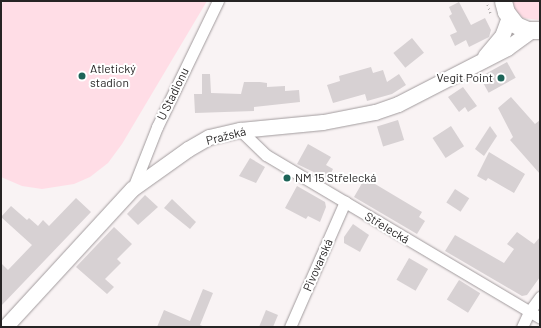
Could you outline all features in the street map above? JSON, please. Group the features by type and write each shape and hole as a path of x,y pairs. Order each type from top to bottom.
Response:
{"main road":[{"path":"503,1 508,17"},
{"name":"Pražská","path":"484,58 502,36 508,17 521,28 536,30"},
{"name":"Pražská","path":"9,326 132,189 193,146 209,138 240,130 323,122 375,112 422,93 484,58 507,48 536,30"}],"street":[{"name":"U Stadionu","path":"132,189 157,127 218,1"},
{"name":"Střelecká","path":"240,130 266,156 540,318"},
{"name":"Pivovarská","path":"290,327 345,202"},
{"path":"522,327 529,312 540,297"}],"shaded area":[{"name":"Atletický stadion","path":"4,1 207,1 122,144 108,163 90,177 74,184 42,189 22,186 1,177 1,6"},
{"path":"512,1 540,1 540,20 523,18 514,9"}],"building":[{"path":"459,2 471,25 485,18 491,30 489,37 469,47 466,40 455,46 450,35 457,32 449,16 452,14 449,7"},
{"path":"412,38 424,53 405,68 393,53"},
{"path":"507,62 516,78 489,93 480,77"},
{"path":"371,67 373,73 383,70 387,82 399,74 406,85 392,94 367,101 365,94 333,103 327,85 340,81 339,76"},
{"path":"202,74 210,74 211,93 241,94 244,82 260,82 267,83 267,87 285,86 285,91 299,90 300,102 254,107 254,111 195,113 194,94 202,94"},
{"path":"463,87 477,106 468,112 465,107 459,112 448,97"},
{"path":"511,97 535,124 540,120 540,174 510,140 513,137 498,108"},
{"path":"398,120 404,140 383,147 377,126"},
{"path":"451,126 464,146 446,158 433,138"},
{"path":"490,126 497,136 484,156 475,149"},
{"path":"308,144 331,157 326,165 333,169 328,179 297,164"},
{"path":"489,152 525,174 514,193 488,178 486,181 477,176"},
{"path":"250,158 265,167 256,183 239,176"},
{"path":"365,178 422,212 419,217 425,221 417,234 354,197"},
{"path":"297,186 325,202 326,207 320,222 308,216 306,219 285,208"},
{"path":"455,189 469,198 461,212 446,202"},
{"path":"145,195 158,207 138,225 127,214"},
{"path":"76,198 91,212 1,306 1,263 8,270 32,245 1,217 11,206 27,220 29,218 38,226 43,220 49,226"},
{"path":"172,199 196,222 190,229 164,208"},
{"path":"353,224 369,235 360,252 344,243 344,237"},
{"path":"114,227 132,244 117,259 121,263 105,279 114,287 107,294 76,267"},
{"path":"517,232 534,244 540,237 540,277 527,295 522,296 445,251 455,235 504,263 514,249 507,244"},
{"path":"409,258 428,269 416,291 396,280"},
{"path":"459,280 480,293 468,313 447,300"},
{"path":"203,289 213,293 200,325 205,327 157,327 164,310 190,321"},
{"path":"266,310 278,315 273,327 259,327"}],"place":[{"name":"Atletický stadion","path":"82,76"},
{"name":"Vegit Point","path":"501,78"},
{"name":"NM 15 Střelecká","path":"287,178"}]}
